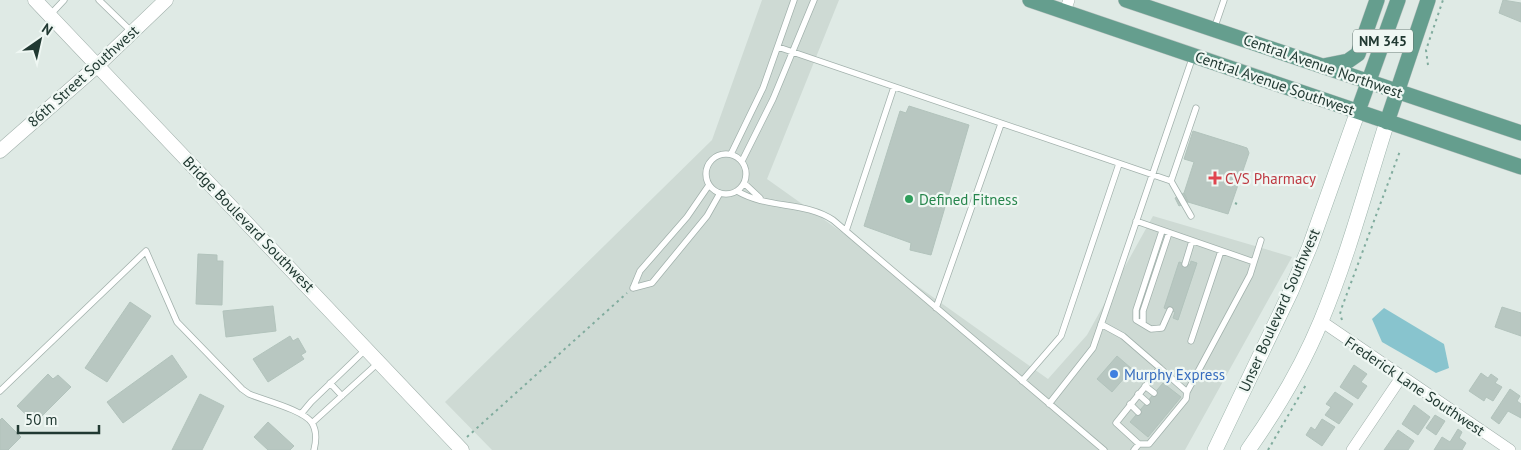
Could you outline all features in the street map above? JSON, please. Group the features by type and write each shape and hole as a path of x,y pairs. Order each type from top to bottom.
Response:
{"main road":[{"name":"Central Avenue Southwest","path":"1030,0 1067,6 1194,56 1521,167"},
{"name":"Central Avenue Northwest","path":"1126,0 1521,133"},
{"path":"1322,67 1348,61 1358,54 1377,0"},
{"name":"NM 345","path":"1358,112 1398,0"},
{"name":"NM 345","path":"1387,122 1428,0"},
{"name":"Unser Boulevard Southwest","path":"1215,450 1233,417 1250,374 1295,282 1358,112"},
{"path":"1248,450 1286,392 1321,321 1339,275 1387,122"}],"street":[{"name":"Bridge Boulevard Southwest","path":"35,0 460,448"},
{"name":"86th Street Southwest","path":"0,151 98,65 166,0"},
{"name":"Frederick Lane Southwest","path":"1321,321 1504,448"},
{"path":"1352,450 1402,376"}],"lane":[{"path":"50,15 64,0"},
{"path":"99,0 132,32"},
{"path":"731,154 763,88 794,0"},
{"path":"742,161 773,99 814,0"},
{"path":"1214,29 1224,0"},
{"path":"778,47 1171,182 1191,216"},
{"path":"1049,404 1092,348 1194,56"},
{"path":"846,231 894,87"},
{"path":"1171,182 1196,108"},
{"path":"936,308 1001,124"},
{"path":"731,154 742,161 746,171 744,183 737,191 720,194 708,185 705,172 707,165 717,155 731,154"},
{"path":"1022,381 1061,336 1119,164"},
{"path":"744,183 764,201"},
{"path":"633,288 640,271 687,217 708,185"},
{"path":"737,191 764,201 823,213 1104,450"},
{"path":"633,288 652,283 707,216 720,194"},
{"path":"1136,221 1254,262"},
{"path":"1166,232 1136,310 1136,320 1151,329 1162,328 1170,310"},
{"path":"1160,368 1116,423 1139,444 1149,444 1174,409 1186,398 1187,392 1245,283 1261,240"},
{"path":"1185,264 1192,241"},
{"path":"0,391 146,251 177,322 242,389 249,394 302,414 312,423 316,442 314,450"},
{"path":"1191,340 1221,251"},
{"path":"1101,324 1124,336 1187,392"},
{"path":"302,414 330,383 367,348"},
{"path":"312,423 379,362"},
{"path":"330,383 342,396"},
{"path":"1145,386 1154,393"},
{"path":"1138,394 1147,402"},
{"path":"1130,404 1138,412"},
{"path":"1134,450 1139,444"}],"path":[{"path":"1428,65 1426,50 1443,0"},
{"path":"1342,320 1342,307 1400,151"},
{"path":"460,448 633,288"},
{"path":"1268,450 1291,413 1308,380"}],"shaded area":[{"path":"762,0 839,0 767,179 1048,379 1087,335 1153,216 1292,257 1185,450 492,450 445,402 712,140"}],"water":[{"path":"1384,308 1444,344 1449,368 1436,373 1382,342 1372,319"}],"building":[{"path":"1503,0 1521,3 1521,22 1499,13"},
{"name":"Defined Fitness","path":"909,106 969,125 931,255 910,250 911,243 864,226 900,111 906,113"},
{"name":"CVS Pharmacy","path":"1193,131 1247,148 1249,153 1228,214 1188,202 1184,193 1194,162 1184,159"},
{"path":"1184,193 1188,202 1179,206 1175,198"},
{"path":"198,254 217,255 217,261 223,261 222,305 196,304"},
{"path":"1191,261 1197,263 1178,320 1173,318 1175,312 1164,308 1179,262 1190,265"},
{"path":"130,302 151,316 107,382 85,368"},
{"path":"273,306 276,331 226,337 223,311"},
{"path":"1502,307 1521,313 1521,336 1495,327"},
{"path":"290,336 293,341 298,338 306,352 301,355 304,359 268,382 253,359"},
{"path":"172,355 187,377 123,423 107,402"},
{"name":"Murphy Express","path":"1117,356 1132,369 1112,392 1097,379"},
{"path":"1354,365 1367,374 1361,382 1367,386 1358,399 1340,387"},
{"path":"1481,373 1488,378 1491,374 1498,379 1495,383 1502,387 1493,401 1486,397 1484,401 1469,391"},
{"path":"48,374 53,379 58,375 71,387 35,423 17,406"},
{"name":"Murphy Express","path":"1163,383 1181,397 1148,437 1130,422"},
{"path":"1510,389 1520,396 1517,401 1521,404 1521,418 1508,411 1499,424 1491,418"},
{"path":"1335,392 1353,404 1339,424 1325,415 1331,407 1326,404"},
{"path":"200,394 224,406 202,450 172,450"},
{"path":"1414,405 1430,417 1418,435 1402,424"},
{"path":"1435,415 1445,421 1436,435 1426,428"},
{"path":"2,418 21,437 8,450 0,450 0,420"},
{"path":"1322,419 1335,427 1322,446 1306,435 1311,427 1315,430"},
{"path":"268,422 294,446 290,450 268,450 254,437"},
{"path":"1458,429 1462,432 1459,438 1466,443 1462,450 1434,450 1442,437 1450,442"},
{"path":"1398,430 1414,441 1408,450 1384,450"}],"place":[{"name":"CVS Pharmacy","path":"1215,178"},
{"name":"Defined Fitness","path":"909,199"},
{"name":"Murphy Express","path":"1114,374"}]}
